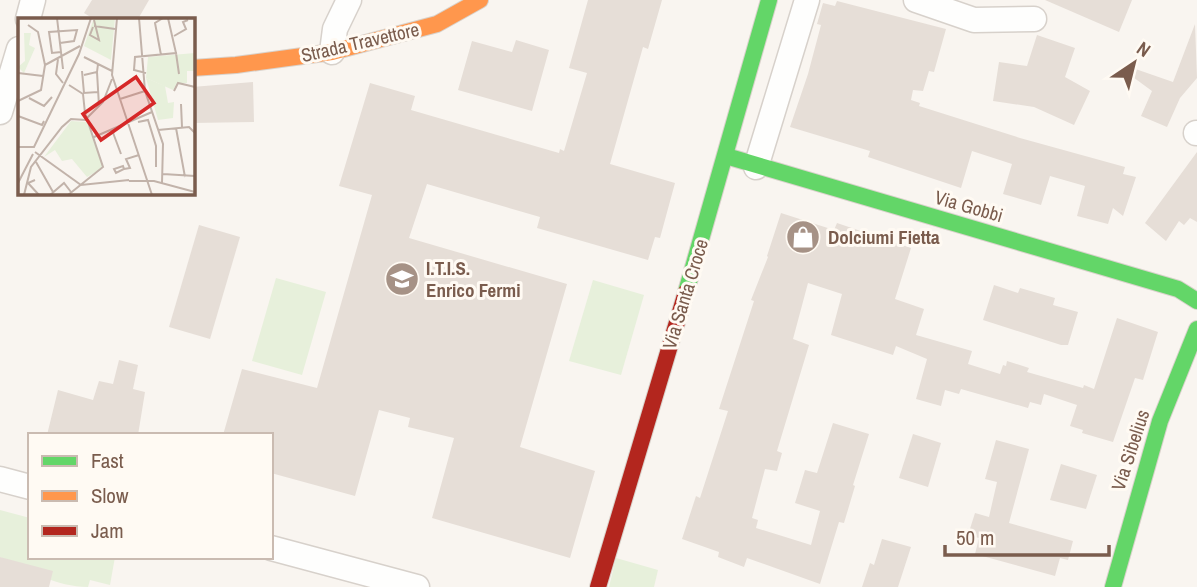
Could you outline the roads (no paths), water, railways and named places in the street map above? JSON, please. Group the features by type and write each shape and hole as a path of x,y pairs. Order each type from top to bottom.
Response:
{"street":[{"path":"28,18 33,0"},
{"path":"332,52 335,29 349,0"},
{"name":"Strada Travettore","path":"194,68 332,52 437,24 480,0"},
{"name":"Via Santa Croce","path":"598,587 726,156 769,0"},
{"path":"756,167 807,0"},
{"path":"916,0 974,20 1034,19"},
{"path":"8,100 18,54"},
{"name":"Via Gobbi","path":"726,156 1178,289 1197,301"},
{"name":"Via Sibelius","path":"1113,587 1160,421 1197,329"},
{"path":"0,479 28,486"},
{"path":"273,549 417,587"}],"place":[{"name":"Dolciumi Fietta","path":"803,237"},
{"name":"I.T.I.S. Enrico Fermi","path":"402,279"}]}
